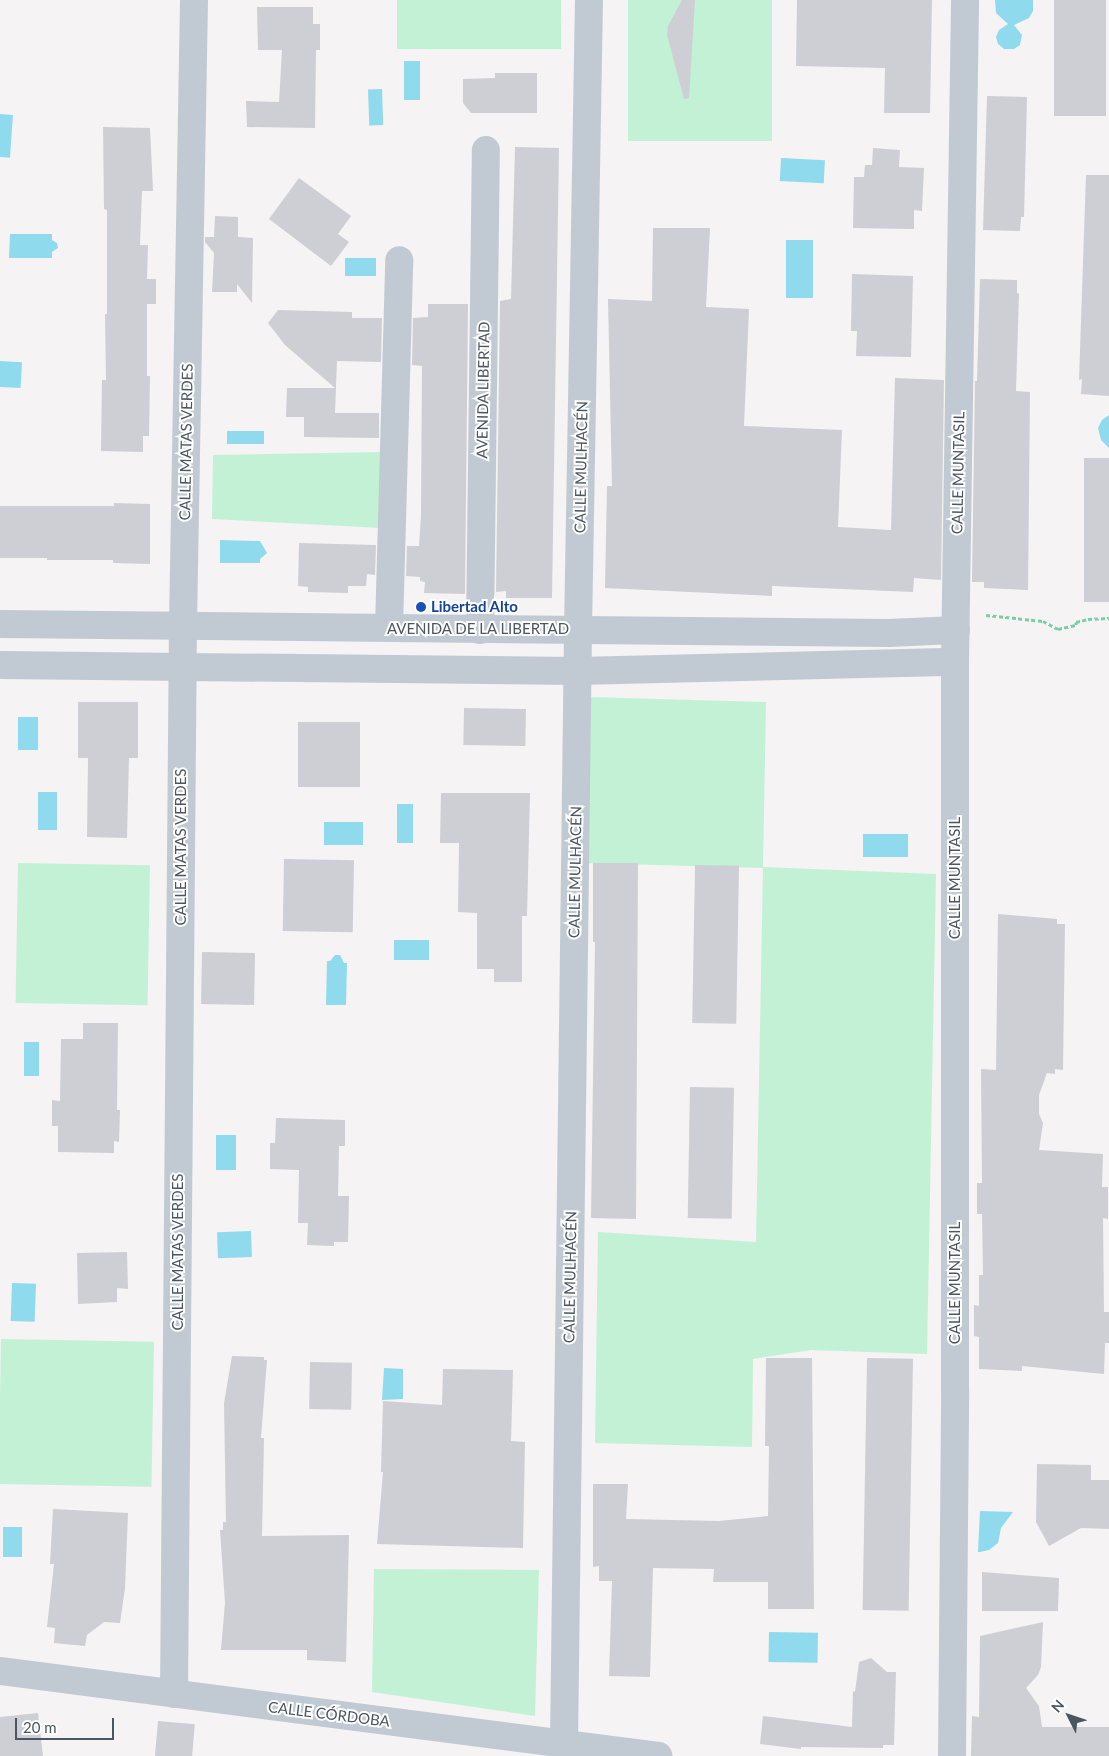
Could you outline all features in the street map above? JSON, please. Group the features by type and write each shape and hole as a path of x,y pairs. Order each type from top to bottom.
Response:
{"street":[{"name":"CALLE MATAS VERDES","path":"174,1694 182,668 194,0"},
{"name":"CALLE MULHACÉN","path":"564,1744 578,630 589,0"},
{"name":"CALLE MUNTASIL","path":"952,1756 955,1381 955,662 965,0"},
{"name":"AVENIDA LIBERTAD","path":"480,630 486,150"},
{"path":"389,628 399,260"},
{"name":"AVENIDA DE LA LIBERTAD","path":"0,624 183,624 480,630 888,634 956,622"},
{"path":"0,665 578,671 955,662"},
{"name":"CALLE CÓRDOBA","path":"0,1671 659,1756"}],"path":[{"path":"956,622 1020,617 1043,621 1058,629 1076,625 1076,622 1088,619 1109,618"}],"green space":[{"path":"397,0 561,0 561,49 397,49"},
{"path":"628,0 772,0 772,141 628,141"},
{"path":"384,452 381,528 212,519 213,455"},
{"path":"588,697 766,702 763,867 936,874 927,1354 811,1350 753,1359 752,1447 595,1443 598,1232 756,1242 763,868 586,863"},
{"path":"18,863 150,865 148,1005 16,1003"},
{"path":"1,1339 154,1342 151,1487 0,1484"},
{"path":"374,1569 539,1570 535,1716 372,1692"}],"water":[{"path":"995,0 1033,0 1033,11 1029,18 1014,25 1022,35 1020,45 1014,49 1004,49 998,44 996,37 999,30 1008,24 996,13"},
{"path":"404,61 420,61 420,100 404,100"},
{"path":"368,89 382,89 383,125 369,125"},
{"path":"0,114 13,115 10,158 0,157"},
{"path":"781,158 825,160 824,183 780,181"},
{"path":"10,234 52,234 52,240 57,243 58,248 52,252 52,258 9,258"},
{"path":"786,240 813,240 813,298 786,298"},
{"path":"345,258 376,258 376,276 345,276"},
{"path":"0,361 22,362 21,388 0,387"},
{"path":"1109,415 1109,448 1101,440 1098,428 1102,420"},
{"path":"227,431 264,431 264,444 227,444"},
{"path":"220,540 260,541 267,553 260,559 260,563 220,563"},
{"path":"18,717 38,717 38,750 18,750"},
{"path":"38,792 57,792 57,830 38,830"},
{"path":"397,804 413,804 413,843 397,843"},
{"path":"324,822 363,822 363,845 324,845"},
{"path":"863,834 908,834 908,857 863,857"},
{"path":"394,940 429,940 429,960 394,960"},
{"path":"335,955 340,955 344,963 347,963 346,1005 326,1005 327,961 330,961"},
{"path":"24,1042 39,1042 39,1076 24,1076"},
{"path":"216,1135 236,1135 236,1170 216,1170"},
{"path":"251,1231 252,1257 218,1258 217,1232"},
{"path":"12,1283 36,1284 35,1322 11,1321"},
{"path":"384,1368 403,1369 403,1399 382,1400"},
{"path":"980,1511 1013,1512 1001,1528 998,1543 989,1550 978,1552"},
{"path":"3,1527 22,1527 22,1557 3,1557"},
{"path":"769,1632 818,1633 817,1663 768,1662"}],"building":[{"path":"682,0 695,0 689,98 684,99 667,35 668,26"},
{"path":"797,0 932,0 930,113 884,113 885,68 796,66"},
{"path":"1054,0 1106,0 1106,116 1054,116"},
{"path":"257,7 313,7 313,24 320,24 320,50 316,50 315,128 247,127 246,101 279,102 282,50 258,50"},
{"path":"495,73 537,73 537,113 471,113 463,103 463,79 495,78"},
{"path":"987,96 1027,97 1024,217 1021,217 1020,231 983,230"},
{"path":"103,127 150,128 153,191 142,191 140,245 148,245 147,279 156,279 156,304 147,304 147,376 150,376 149,436 143,436 143,452 101,451 102,380 106,380 105,314 107,314 107,210 104,209"},
{"path":"515,147 559,148 552,598 506,598 506,591 496,592 500,301 511,299"},
{"path":"873,148 900,150 899,167 924,168 922,211 914,210 914,229 853,228 854,177 864,177 865,165 872,165"},
{"path":"1086,175 1109,175 1109,396 1081,394 1082,379 1079,380"},
{"path":"299,178 351,216 338,234 349,242 331,266 269,219"},
{"path":"215,216 238,217 238,237 253,238 252,303 237,284 237,292 212,292 214,253 205,242 205,237 214,237"},
{"path":"653,228 710,228 706,307 749,309 744,426 842,430 838,527 891,530 895,378 944,380 941,580 914,578 913,592 772,586 772,596 605,588 607,486 612,486 608,299 652,301"},
{"path":"852,274 913,276 911,357 856,356 857,331 851,331"},
{"path":"980,279 1017,280 1017,293 1019,294 1016,391 1030,392 1028,590 984,588 984,582 972,582 975,381 977,381"},
{"path":"428,304 468,304 465,594 424,593 425,582 420,581 420,577 406,576 407,546 419,546 421,516 422,366 412,365 413,318 428,317"},
{"path":"278,310 352,312 352,318 382,318 381,362 337,361 335,413 379,413 379,438 304,437 304,417 286,417 287,388 335,388 285,345 268,323"},
{"path":"1084,458 1109,458 1109,602 1084,602"},
{"path":"114,503 150,504 150,564 113,563 113,560 0,558 0,506 114,506"},
{"path":"299,543 376,545 375,575 367,574 366,586 348,586 348,593 308,592 308,587 298,586"},
{"path":"78,702 138,702 138,758 129,758 127,838 87,837 88,758 78,758"},
{"path":"464,708 526,709 525,746 463,745"},
{"path":"298,722 360,722 360,787 298,787"},
{"path":"441,793 530,793 527,916 522,916 522,982 494,982 494,969 477,969 477,913 458,912 459,843 440,843"},
{"path":"284,859 354,860 353,932 283,931"},
{"path":"593,863 638,863 636,1219 591,1218 595,942 593,942"},
{"path":"695,865 739,866 736,1024 692,1023"},
{"path":"998,914 1057,919 1057,924 1065,924 1063,1070 1055,1069 1055,1074 1047,1073 1039,1095 1039,1114 1043,1123 1039,1150 1103,1154 1102,1187 1108,1187 1108,1219 1103,1218 1104,1312 1109,1312 1109,1343 1105,1343 1104,1374 1022,1366 1022,1371 979,1369 979,1337 974,1336 974,1305 979,1306 979,1275 983,1275 982,1214 977,1214 977,1183 982,1183 981,1069 996,1070"},
{"path":"202,952 255,953 254,1005 201,1004"},
{"path":"83,1023 118,1023 117,1110 120,1110 119,1142 114,1141 114,1153 58,1152 58,1126 52,1126 52,1100 60,1101 61,1039 83,1039"},
{"path":"690,1087 734,1088 732,1219 688,1218"},
{"path":"276,1118 345,1120 345,1146 339,1146 338,1196 349,1196 348,1242 334,1242 334,1246 307,1245 308,1223 298,1223 299,1170 270,1169 270,1143 275,1143"},
{"path":"127,1252 128,1289 117,1288 117,1302 78,1304 77,1253"},
{"path":"232,1356 264,1357 264,1360 267,1360 261,1438 264,1438 262,1536 349,1535 346,1662 307,1660 307,1650 221,1650 225,1603 220,1530 223,1530 223,1522 226,1522 224,1403"},
{"path":"766,1358 812,1358 814,1609 768,1609 768,1582 713,1582 714,1569 653,1568 650,1677 609,1676 612,1581 599,1581 599,1566 593,1567 593,1484 628,1484 626,1519 719,1521 768,1516 769,1446 765,1446"},
{"path":"867,1358 913,1359 909,1611 863,1610"},
{"path":"310,1362 352,1363 351,1410 309,1409"},
{"path":"443,1369 513,1370 511,1441 525,1442 523,1548 377,1544 383,1472 381,1472 383,1401 442,1405"},
{"path":"1037,1464 1091,1465 1091,1480 1109,1480 1109,1529 1081,1528 1049,1546 1036,1522"},
{"path":"53,1509 128,1513 125,1588 120,1623 104,1622 87,1635 85,1646 54,1643 55,1628 47,1627 54,1564 50,1564"},
{"path":"982,1572 1059,1578 1058,1611 982,1611"},
{"path":"1043,1622 1041,1667 1038,1675 1026,1688 1039,1706 1042,1727 1109,1727 1109,1756 971,1756 972,1716 979,1717 980,1636"},
{"path":"871,1658 887,1672 896,1672 894,1745 883,1745 883,1748 801,1747 801,1749 760,1744 763,1716 852,1727 853,1691 855,1692 859,1662"},
{"path":"38,1713 43,1756 0,1756 0,1717"},
{"path":"158,1721 195,1724 192,1756 155,1756"}],"place":[{"name":"Libertad Alto","path":"421,607"}]}
